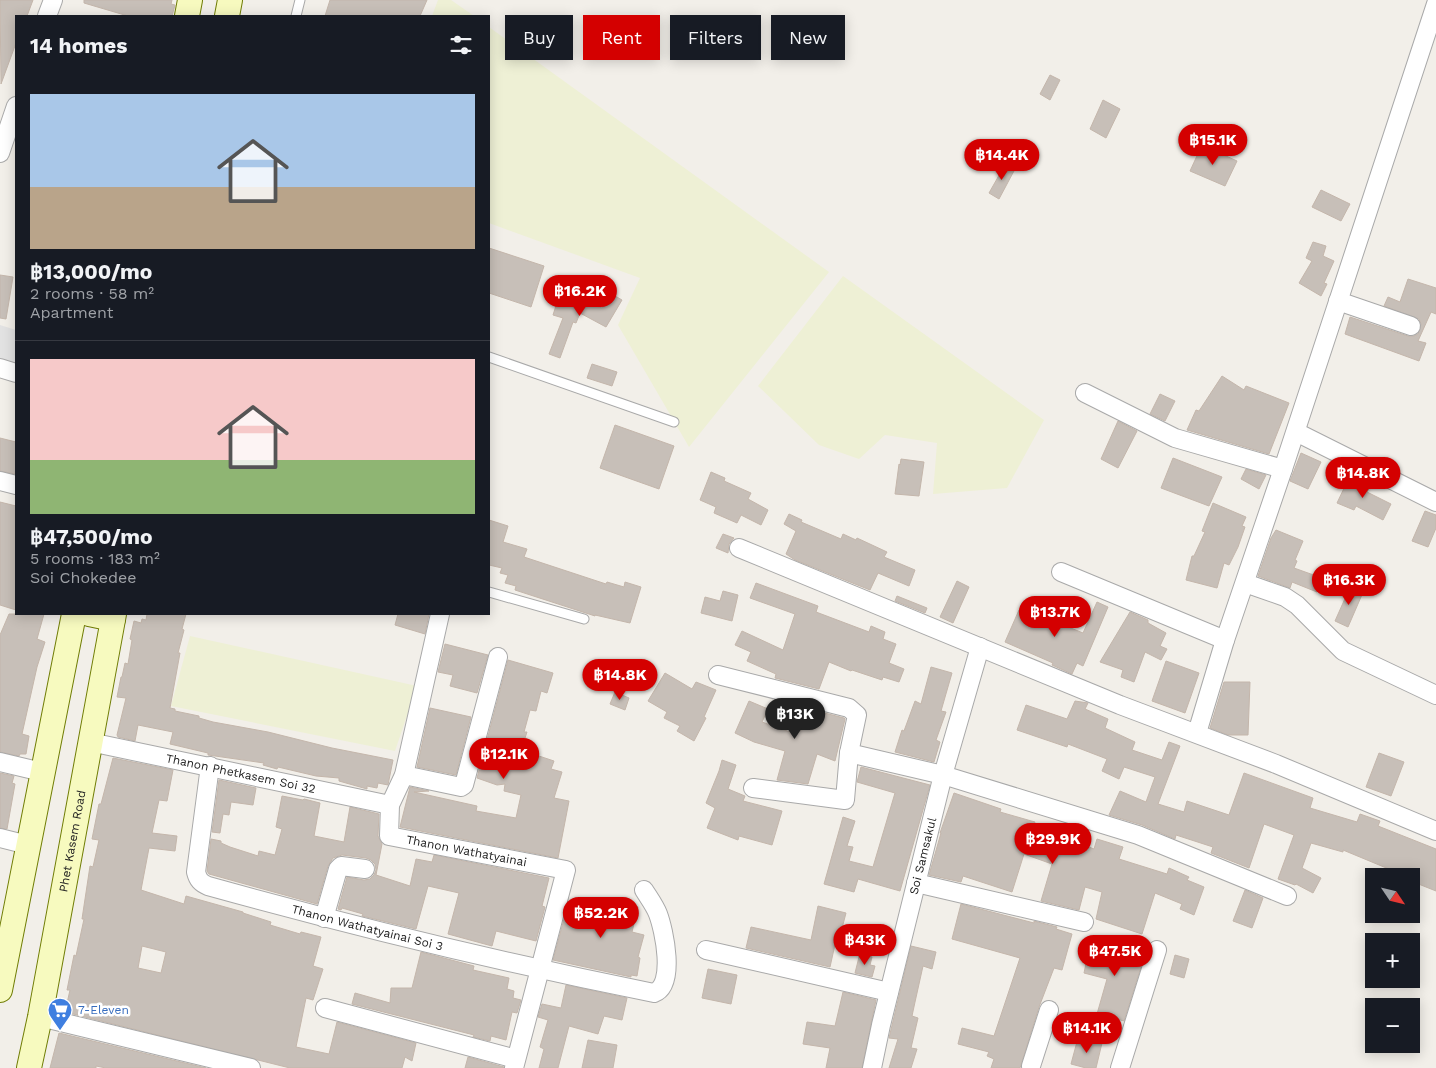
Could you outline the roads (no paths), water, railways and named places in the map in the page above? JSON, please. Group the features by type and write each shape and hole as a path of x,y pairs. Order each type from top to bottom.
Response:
{"main road":[{"path":"187,15 190,0"},
{"path":"227,15 230,0"},
{"path":"0,990 5,936 28,845 74,615"},
{"path":"102,615 114,616"},
{"name":"Phet Kasem Road","path":"29,1068 114,616"}],"street":[{"path":"47,15 53,0"},
{"path":"1197,733 1225,640 1296,432 1436,4"},
{"path":"0,153 15,109"},
{"path":"1338,301 1412,326"},
{"path":"0,368 15,373"},
{"path":"1085,393 1175,438 1283,469"},
{"path":"1296,432 1436,502"},
{"path":"0,481 15,485"},
{"path":"739,548 1436,831"},
{"path":"1061,572 1225,640"},
{"path":"1245,582 1285,597 1297,605 1343,652 1436,696"},
{"name":"Thanon Wathatyainai","path":"440,615 404,775 390,806 389,836 566,870 515,1064"},
{"name":"Soi Samsakul","path":"872,1068 943,775 980,647"},
{"path":"404,775 461,787 464,786 498,657"},
{"path":"718,675 849,708 857,715 849,753 845,800 753,788"},
{"name":"Thanon Phetkasem Soi 32","path":"90,742 210,766 390,806"},
{"path":"849,753 943,775 1138,835 1287,896"},
{"path":"0,762 42,772"},
{"name":"Thanon Wathatyainai Soi 3","path":"210,766 197,864 197,878 208,886 324,918 540,970 654,993 662,988 665,978 667,946 657,912 644,890"},
{"path":"0,838 28,845"},
{"path":"324,918 338,869 341,866 365,869"},
{"path":"916,883 1084,922"},
{"path":"706,950 889,992"},
{"path":"1120,1068 1157,950"},
{"path":"325,1008 515,1064"},
{"path":"1034,1067 1050,1010"},
{"path":"40,1017 251,1068"}],"lane":[{"path":"296,15 300,0"},
{"path":"490,357 674,422"},
{"path":"490,592 584,619"}],"place":[{"name":"7-Eleven","path":"60,1031"}]}
